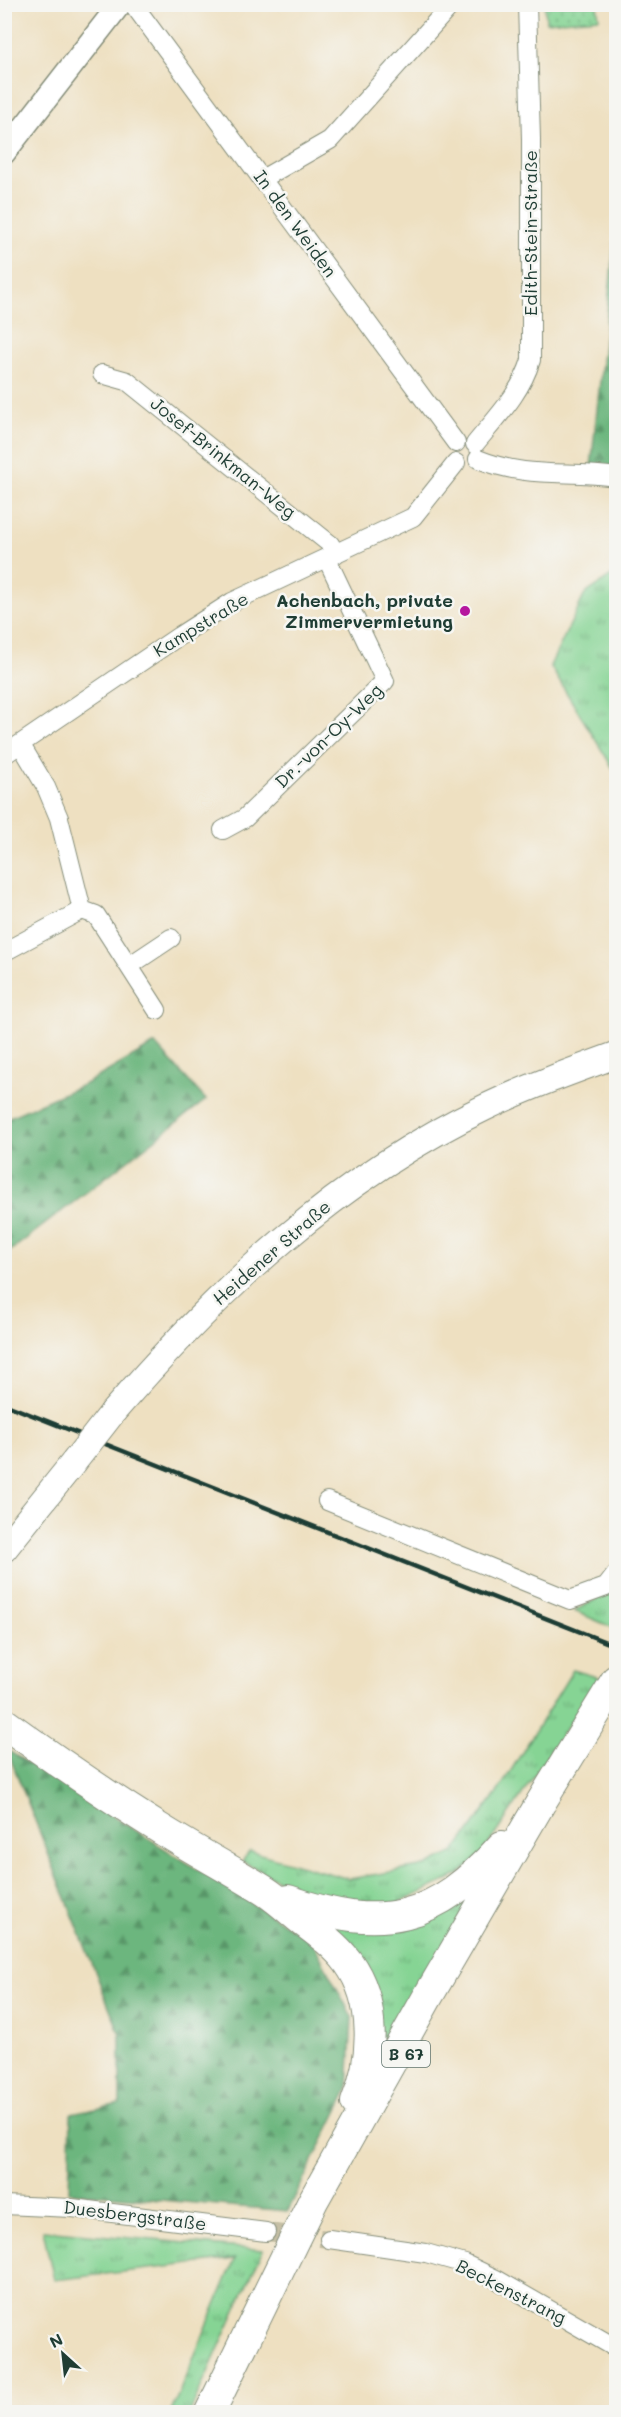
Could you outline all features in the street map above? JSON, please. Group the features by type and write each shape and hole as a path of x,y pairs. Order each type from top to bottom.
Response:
{"highway":[{"name":"B 67","path":"210,2412 313,2201 427,1998 540,1804 612,1700"},
{"name":"B 67","path":"228,2412 303,2249 434,2001 612,1700"},
{"path":"4,1724 57,1762 160,1829 267,1892 328,1941 348,1963 361,1989 369,2016 369,2050 363,2085 313,2201"},
{"path":"267,1892 321,1911 358,1918 378,1918 418,1909 438,1901 473,1876 540,1804"}],"main road":[{"name":"Heidener Straße","path":"4,1549 155,1363 222,1293 273,1247 325,1206 407,1151 483,1108 533,1086 616,1055"}],"street":[{"path":"4,153 120,4"},
{"name":"In den Weiden","path":"134,4 456,443"},
{"path":"262,179 330,140 452,4"},
{"name":"Edith-Stein-Straße","path":"476,451 518,392 531,360 531,139 527,4"},
{"name":"Josef-Brinkman-Weg","path":"102,374 127,381 330,544 331,557"},
{"path":"476,451 468,467 456,463 452,451 456,443 468,440 476,451 502,469 538,474 616,477"},
{"name":"Kampstraße","path":"4,755 232,602 413,517 456,463"},
{"name":"Dr.-von-Oy-Weg","path":"223,830 245,818 386,681 331,557"},
{"path":"21,745 46,787 58,818 82,910"},
{"path":"4,952 82,910 96,915 157,1010"},
{"path":"129,966 171,938"},
{"path":"327,1501 570,1600 606,1587 616,1574"},
{"name":"Duesbergstraße","path":"4,2205 72,2208 266,2232"},
{"name":"Beckenstrang","path":"329,2239 426,2253 465,2264 496,2279 616,2348"}],"green space":[{"path":"545,5 597,5 599,18 546,22"},
{"path":"616,227 616,470 591,467"},
{"path":"616,573 616,773 550,666 585,594"},
{"path":"155,1044 206,1100 5,1255 5,1119 87,1083"},
{"path":"616,1589 616,1629 574,1611"},
{"path":"573,1670 600,1678 482,1854 458,1875 393,1906 333,1904 285,1884 242,1861 250,1851 349,1879 426,1866 454,1852 499,1790"},
{"path":"7,1750 312,1941 352,2017 348,2090 288,2211 69,2192 71,2114 120,2104 120,2034"},
{"path":"475,1893 382,2053 328,1922"},
{"path":"43,2230 263,2250 190,2412 171,2412 235,2259 54,2280"}],"tunnel":[{"path":"266,2232 329,2239"}],"railway":[{"path":"4,1404 616,1646"}],"place":[{"name":"Achenbach, private Zimmervermietung","path":"465,611"}]}
